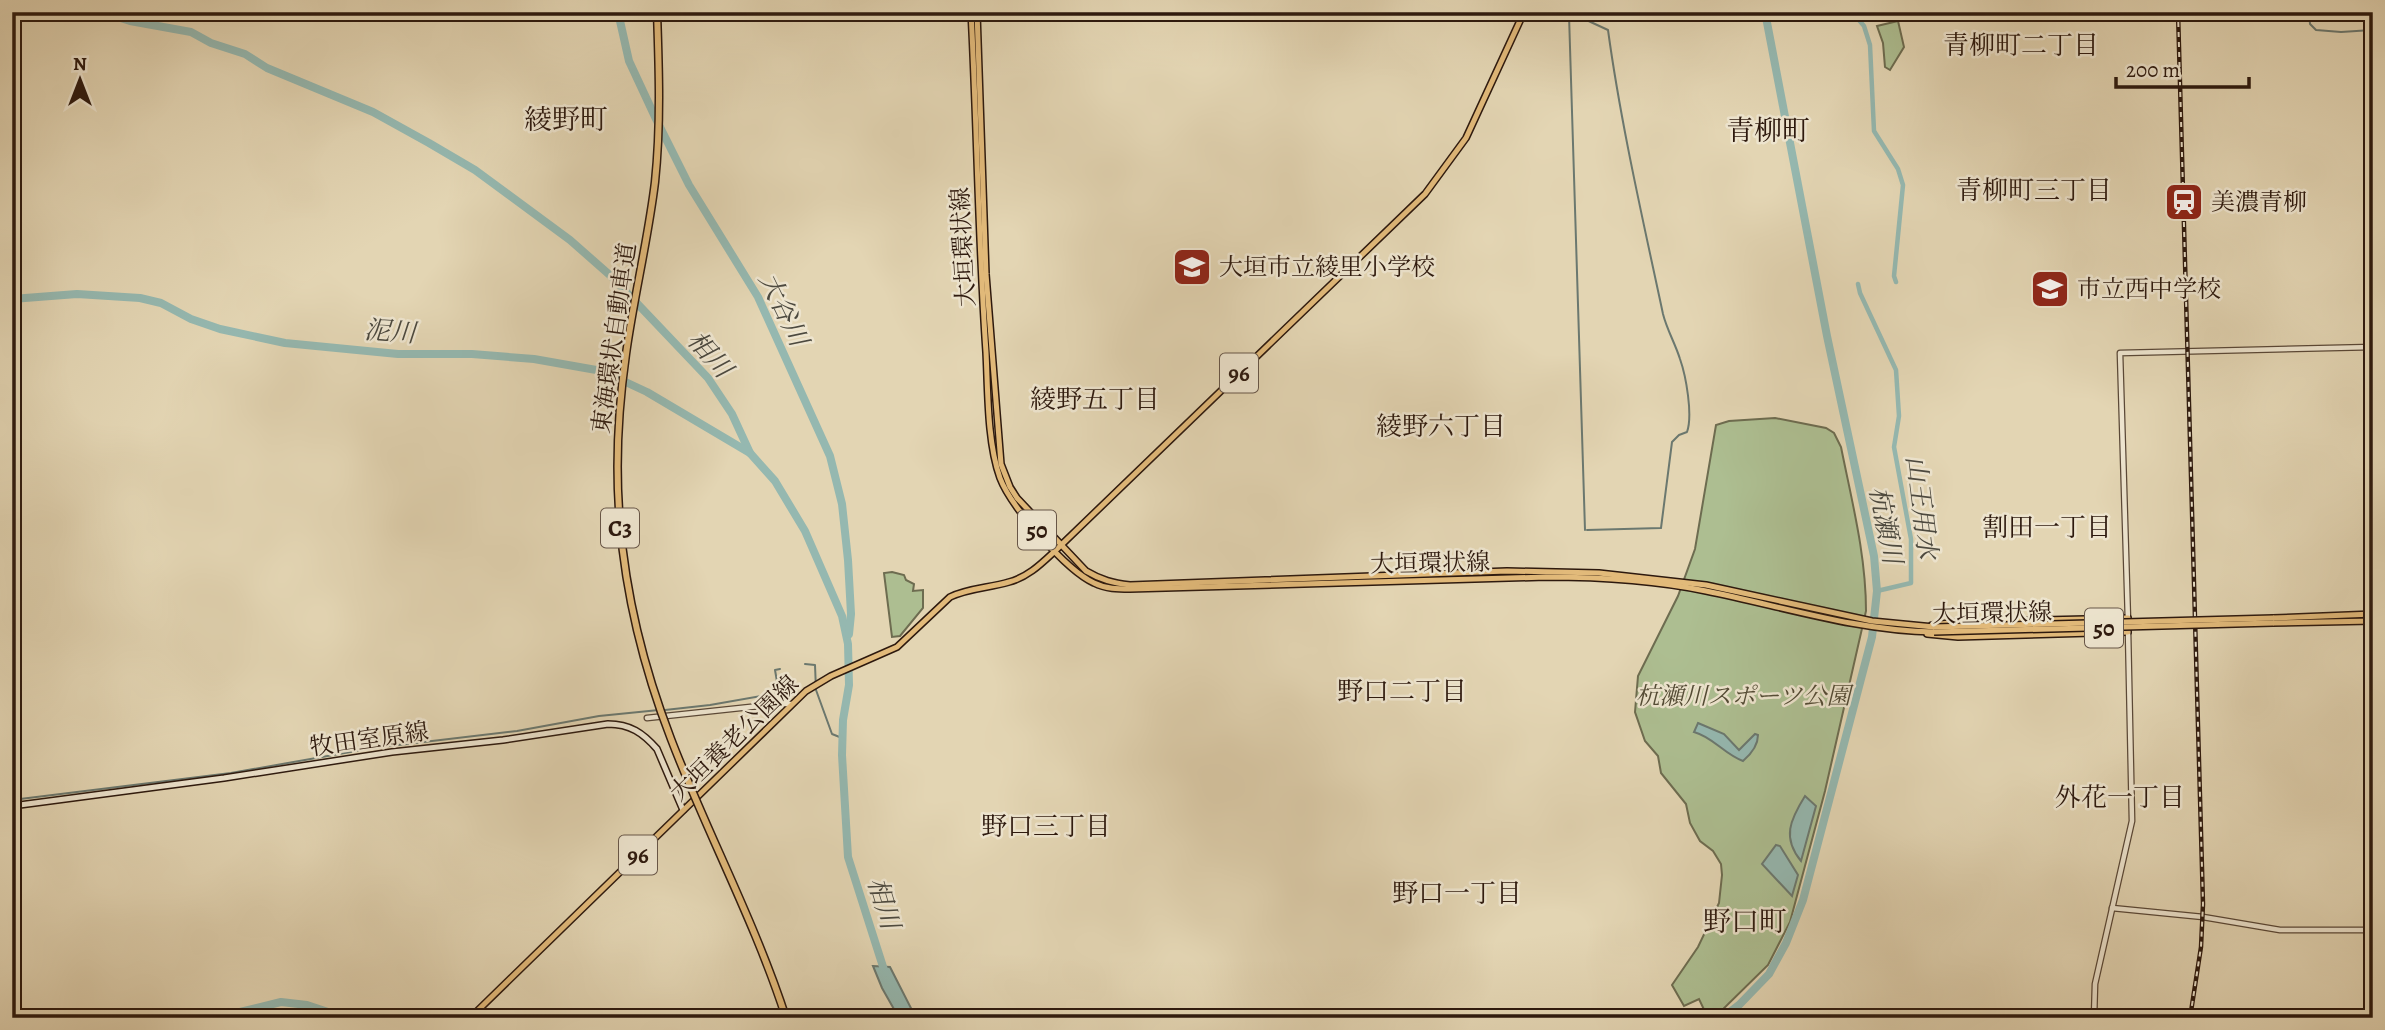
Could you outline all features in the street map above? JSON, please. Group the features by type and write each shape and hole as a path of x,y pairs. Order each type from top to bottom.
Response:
{"highway":[{"name":"東海環状自動車道","path":"657,12 659,102 655,180 625,357 619,421 618,493 623,555 641,648 660,708 685,774 760,947 786,1018"}],"main road":[{"name":"大垣環状線","path":"971,12 981,274 996,465 1012,502 1055,551 1082,577 1113,589 1546,574"},
{"name":"大垣環状線","path":"977,12 986,274 1001,464 1017,498 1086,570 1098,578 1115,584 1130,584 1546,574 1621,576 1672,582 1870,627 1934,630 2373,621"},
{"name":"大垣養老公園線","path":"470,1018 806,691 831,676 897,648 950,597 1028,575 1055,551 1425,194 1466,138 1524,12"},
{"name":"大垣環状線","path":"2273,621 2373,614"},
{"name":"50","path":"1934,630 2012,620 2128,618"},
{"name":"50","path":"1934,630 2012,635 2128,632"},
{"name":"牧田室原線","path":"12,806 392,752 503,740 590,725 617,724 639,731 657,749 684,810"}],"street":[{"path":"2018,1018 2032,1013 2094,1015 2095,984 2132,821 2120,353 2373,347"},
{"path":"647,719 792,704"},
{"path":"2112,908 2203,917 2280,930 2373,930"}],"green space":[{"path":"1898,21 1904,47 1890,70 1885,67 1883,43 1877,26"},
{"name":"杭瀬川スポーツ公園","path":"1775,418 1826,428 1834,433 1841,447 1861,549 1866,611 1825,791 1790,922 1768,965 1714,1018 1708,1018 1699,999 1684,1006 1672,985 1698,947 1719,903 1721,864 1713,851 1700,841 1690,823 1686,804 1661,773 1658,756 1645,741 1635,712 1638,676 1678,596 1695,549 1716,425 1729,421"},
{"path":"884,573 904,575 906,580 914,584 913,591 923,590 923,608 900,636 892,637"}],"water":[{"path":"1698,723 1724,734 1739,750 1755,734 1758,735 1757,742 1743,761 1694,732"},
{"path":"1805,796 1816,806 1801,861 1792,845 1790,829"},
{"path":"1776,845 1780,846 1798,875 1792,896 1762,864"},
{"path":"873,966 890,967 916,1018 899,1018"}],"waterway":[{"name":"相川","path":"102,12 130,21 191,32 211,43 245,54 267,68 373,112 475,170 570,240 612,277 708,378 732,414 750,453 775,481 805,531 842,616 848,644 849,685 843,720 842,755 848,857 885,973"},
{"name":"大谷川","path":"618,12 629,61 656,119 689,185 758,297 830,456 842,504 848,560 851,614 849,634"},
{"path":"1569,12 1608,30 1626,137 1663,314 1682,366 1689,406 1687,432 1672,442 1661,528 1587,530"},
{"name":"杭瀬川","path":"1722,1018 1739,1005 1769,974 1786,943 1803,900 1872,637 1877,591 1874,556 1827,336 1765,12"},
{"name":"山王用水","path":"1852,12 1864,26 1870,45 1874,131 1898,169 1903,185 1894,276 1896,282"},
{"path":"2309,12 2310,24 2316,30 2372,30"},
{"path":"1569,15 1585,530"},
{"name":"山王用水","path":"1858,284 1896,370 1899,416 1894,447 1911,539 1911,583 1877,591"},
{"name":"泥川","path":"12,299 77,294 140,298 161,303 191,319 220,329 285,343 398,354 472,354 534,359 602,371 647,392 750,453"},
{"path":"805,664 815,665 816,690 832,734 842,738"},
{"path":"665,710 779,693 775,670 780,669"},
{"path":"12,800 231,773 373,748 517,731 599,716 659,710"},
{"path":"198,1018 281,1002 307,1005 346,1018"}],"railway":[{"path":"2178,12 2203,904 2201,947 2190,1018"}],"place":[{"name":"美濃青柳","path":"2184,202"},
{"name":"大垣市立綾里小学校","path":"1192,267"},
{"name":"市立西中学校","path":"2050,289"}],"district":[{"name":"青柳町二丁目","path":"2021,45"},
{"name":"綾野町","path":"566,119"},
{"name":"青柳町","path":"1768,130"},
{"name":"青柳町三丁目","path":"2034,190"},
{"name":"綾野五丁目","path":"1095,399"},
{"name":"綾野六丁目","path":"1441,426"},
{"name":"割田一丁目","path":"2047,527"},
{"name":"野口二丁目","path":"1402,691"},
{"name":"外花一丁目","path":"2120,797"},
{"name":"野口三丁目","path":"1046,826"},
{"name":"野口一丁目","path":"1457,893"},
{"name":"野口町","path":"1745,921"}]}
